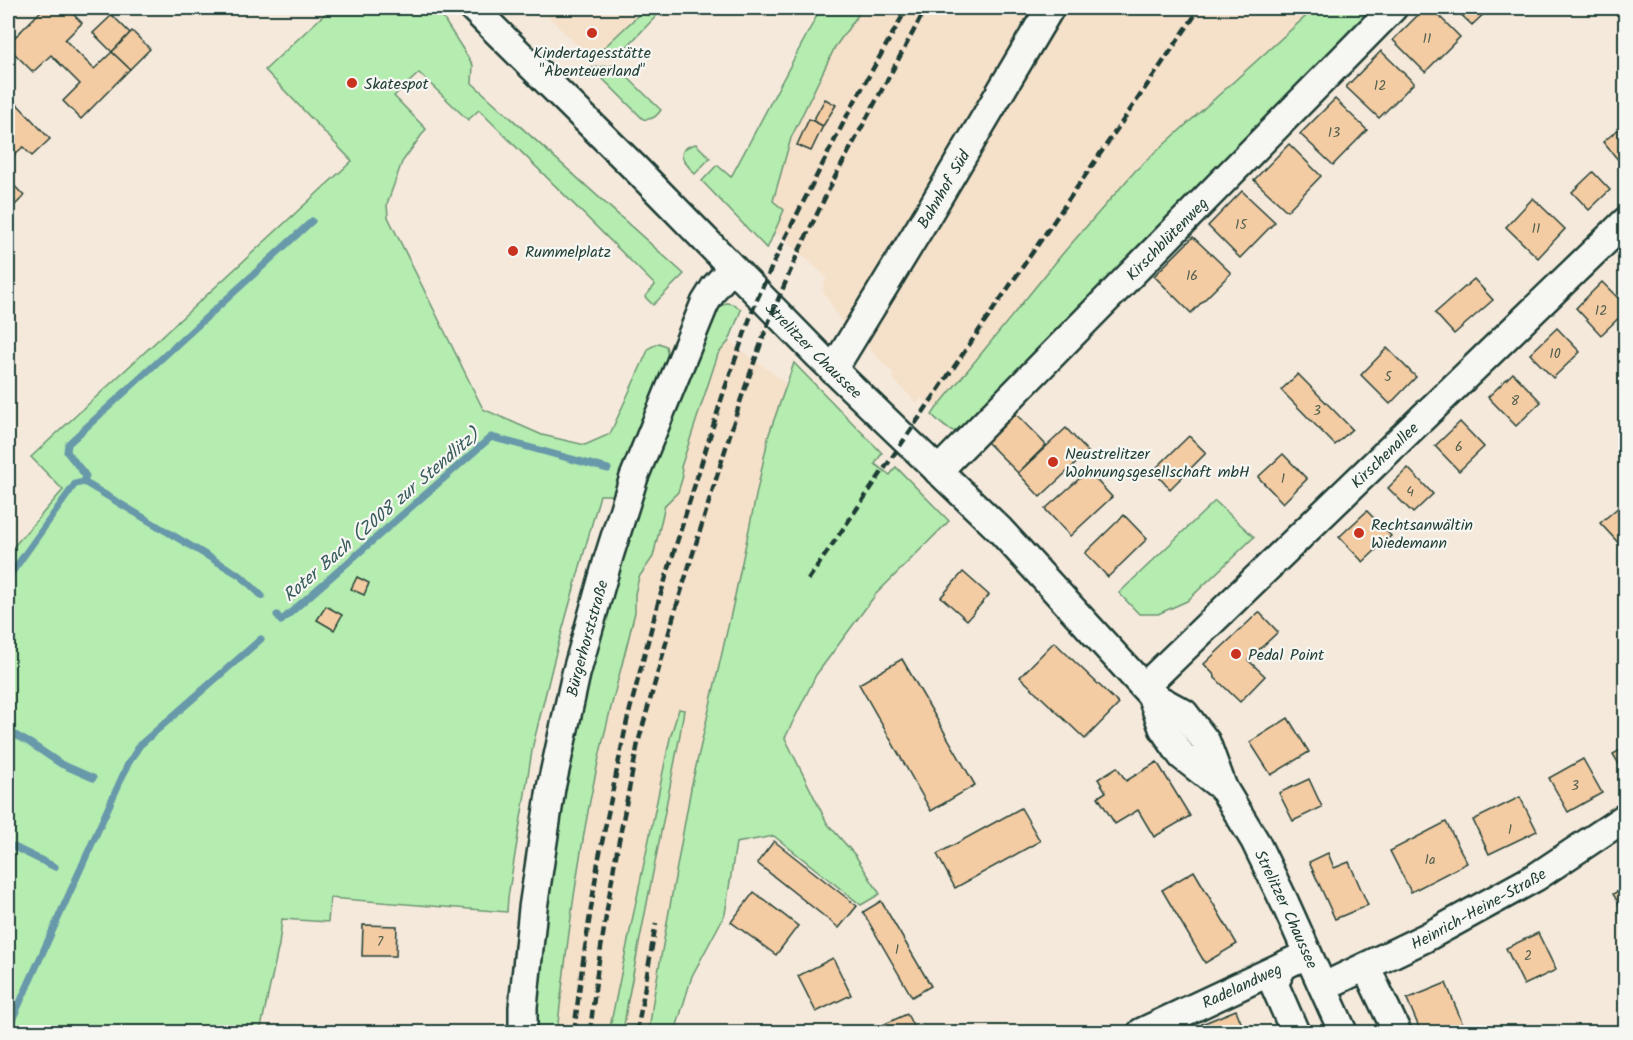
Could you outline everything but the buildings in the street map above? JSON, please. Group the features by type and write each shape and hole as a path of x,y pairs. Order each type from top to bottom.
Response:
{"street":[{"name":"Strelitzer Chaussee","path":"473,8 833,370 1000,530 1148,691 1184,713 1196,727 1206,742 1223,788 1255,841 1343,1032"},
{"name":"Bahnhof Süd","path":"833,370 1050,8"},
{"name":"Kirschblütenweg","path":"938,471 1394,8"},
{"name":"Kirschenallee","path":"1148,691 1626,221"},
{"name":"Bürgerhorststraße","path":"523,1032 537,887 551,788 576,674 634,477 705,303 715,287 732,268"},
{"name":"Heinrich-Heine-Straße","path":"1323,987 1425,938 1536,877 1626,817"},
{"name":"Radelandweg","path":"1142,1032 1308,954"},
{"name":"Strelitzer Chaussee","path":"1283,966 1274,984 1295,1032"},
{"path":"1366,967 1397,1032"}],"shaded area":[{"name":"Kindertagesstätte \"Abenteuerland\"","path":"539,8 646,8 592,59"},
{"path":"863,8 1315,8 1136,170 1064,252 936,409 921,398 917,403 893,379 893,373 839,318 822,289 827,277 774,231 784,210 773,201 791,138 835,47"},
{"path":"729,341 787,384 769,434 691,788 649,1032 623,1032 679,740 679,709 670,738 609,1032 557,1032 581,859 597,767 635,612 635,594 639,577 653,557 665,505 678,492 683,476 681,467 718,354"}],"green space":[{"path":"331,8 435,8 438,10 473,65 472,83 684,274 653,305 645,297 655,285 479,110 468,120 419,73 394,96 426,129 402,162 387,204 388,217 483,409 542,435 585,445 610,434 649,348 659,343 666,346 669,361 618,499 610,495 600,495 533,745 507,912 330,898 328,922 282,919 279,945 260,1032 8,1032 8,553 63,490 31,457 352,161 265,70"},
{"path":"646,8 664,8 618,56 592,59"},
{"path":"821,8 863,8 835,47 791,138 773,201 784,210 767,249 702,181 717,165 731,177"},
{"path":"1315,8 1381,8 958,432 950,430 932,415 1064,252 1136,170"},
{"path":"615,65 661,110 655,116 643,119 592,68"},
{"path":"696,144 710,158 695,174 684,161 682,153"},
{"path":"726,303 731,303 741,310 729,341 718,354 681,467 683,476 678,492 665,505 653,557 639,577 635,594 635,612 601,748 584,833 557,1032 535,1032 545,910 563,793 590,678 645,481 714,311"},
{"path":"794,363 882,453 875,464 890,475 896,467 949,521 876,594 816,675 785,738 827,823 855,855 880,894 861,905 774,836 736,843 725,914 692,976 675,1032 649,1032 691,788 769,434"},
{"path":"1215,501 1254,537 1187,601 1158,614 1139,614 1119,593"},
{"path":"679,709 684,710 679,740 623,1032 609,1032 670,738"}],"waterway":[{"path":"84,482 86,476 67,452 68,444 312,221"},
{"name":"Roter Bach (Z008 zur Stendlitz)","path":"277,615 281,621 491,437 608,469"},
{"path":"8,578 75,484 84,482 241,576 262,596"},
{"name":"Roter Bach (Z008 zur Stendlitz)","path":"8,1029 128,764 140,745 261,639"},
{"path":"8,731 61,764 93,778"},
{"path":"8,844 55,867"}],"railway":[{"path":"574,1032 598,862 627,721 658,603 724,391 755,304 784,240 851,108 907,8"},
{"path":"590,1032 614,866 638,743 675,611 741,399 769,321 798,253 835,177 926,8"},
{"path":"808,580 1200,8"},
{"path":"637,1032 656,923"}],"place":[{"name":"Kindertagesstätte \"Abenteuerland\"","path":"592,33"},
{"name":"Skatespot","path":"352,83"},
{"name":"Rummelplatz","path":"513,251"},
{"name":"Neustrelitzer Wohnungsgesellschaft mbH","path":"1053,462"},
{"name":"Rechtsanwältin Wiedemann","path":"1359,533"},
{"name":"Pedal Point","path":"1236,654"}]}
